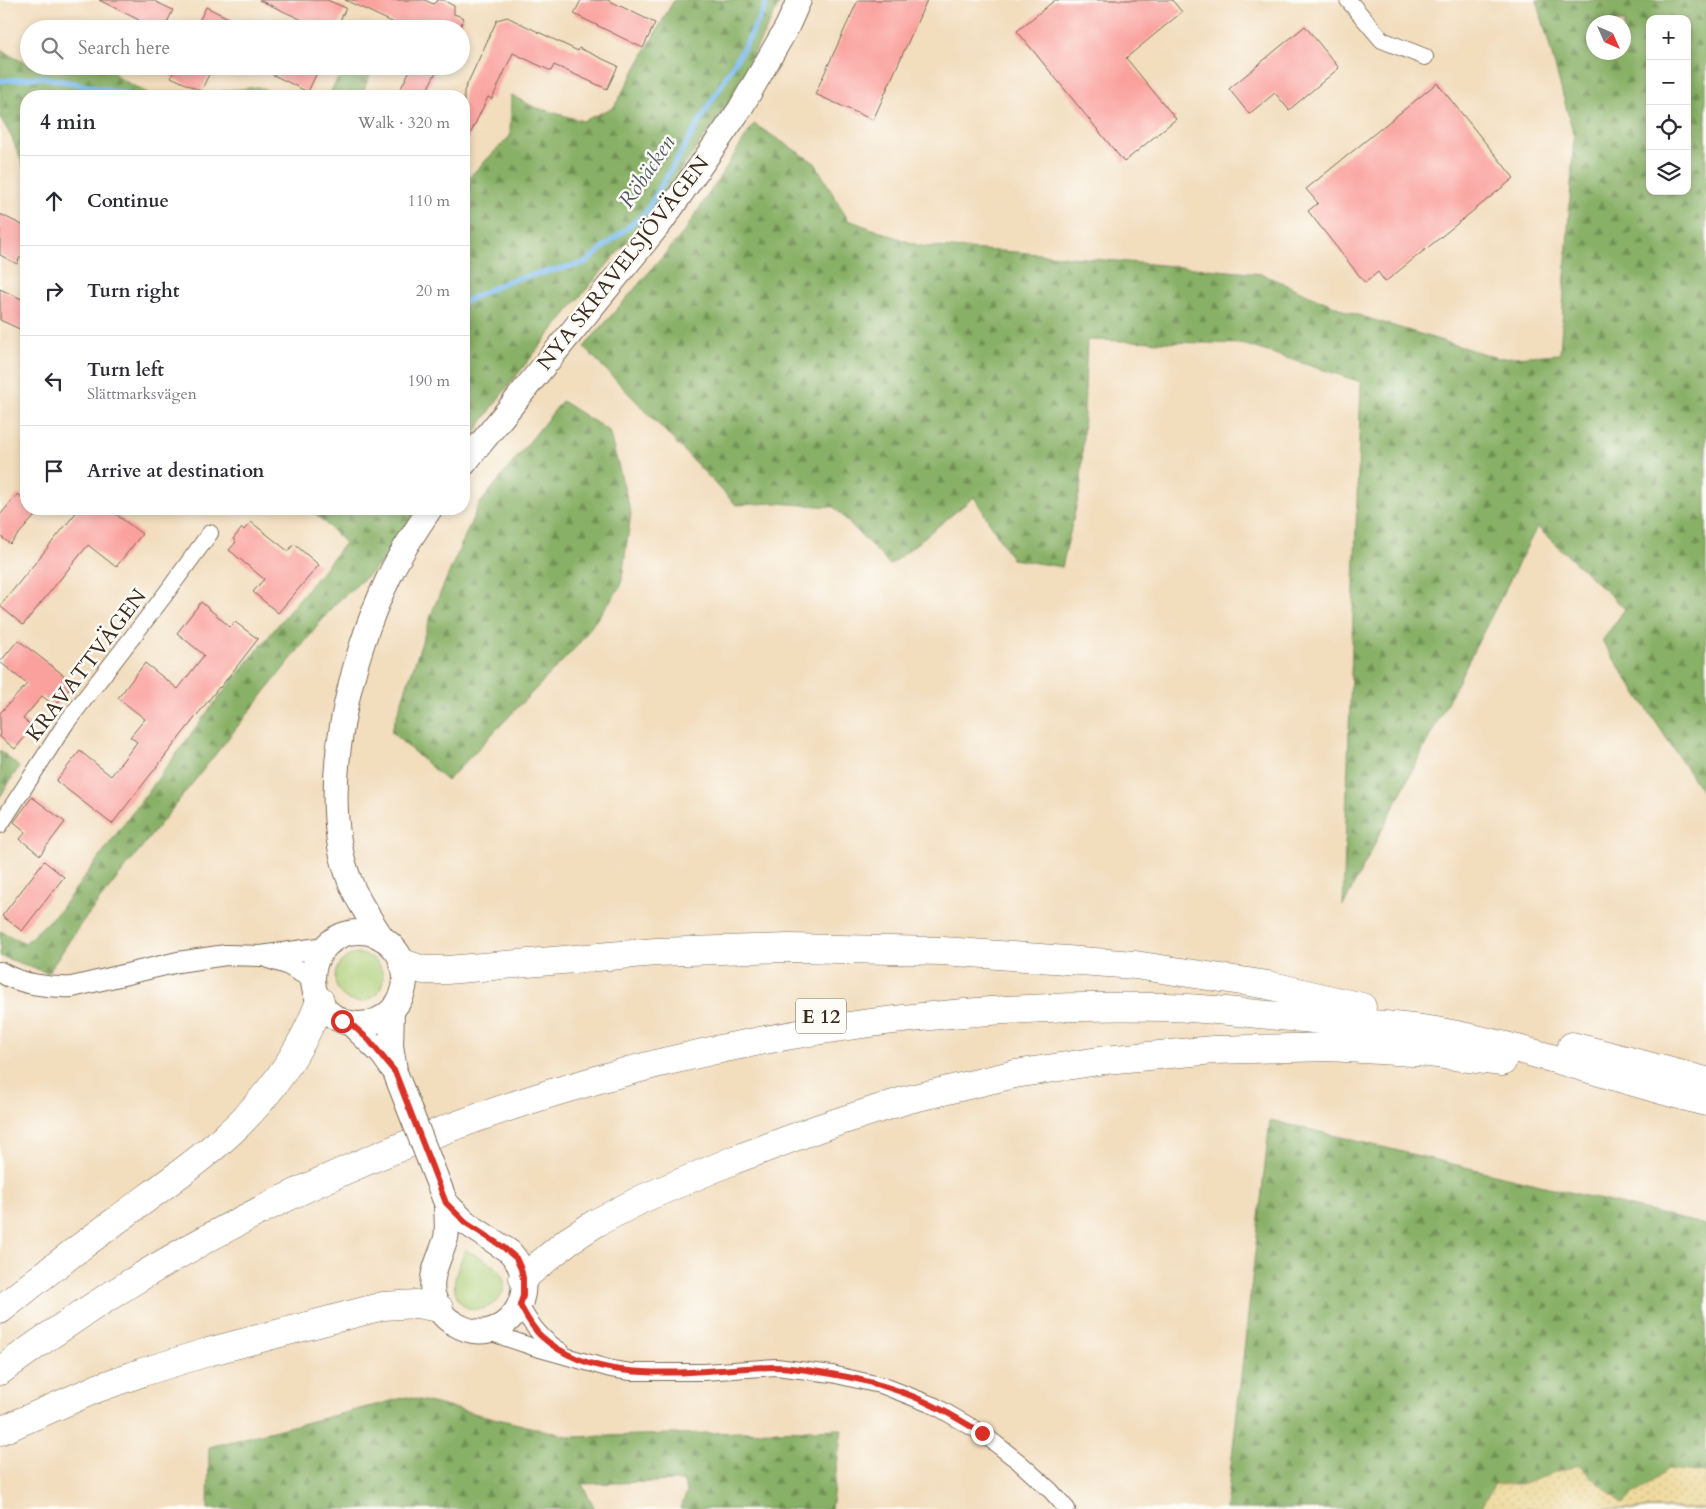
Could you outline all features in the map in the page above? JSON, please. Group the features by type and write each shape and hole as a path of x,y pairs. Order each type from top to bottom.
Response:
{"highway":[{"path":"403,963 423,970 447,970 656,952 789,948 943,951 1135,965 1268,984 1362,1007"},
{"path":"0,1310 60,1261 175,1177 223,1139 254,1107 278,1078 299,1047 312,1023 316,990"},
{"name":"E 12","path":"0,1352 82,1295 195,1229 283,1182 352,1150 452,1110 553,1076 641,1051 738,1028 838,1013 940,1001 1035,993 1172,993 1362,1007 1440,1018 1528,1034 1706,1081"},
{"name":"E 12","path":"0,1371 90,1308 203,1241 292,1195 358,1164 454,1125 558,1091 642,1067 743,1044 838,1027 1034,1008 1169,1007 1435,1031 1522,1050 1706,1102"},
{"path":"523,1278 568,1241 596,1223 642,1199 734,1160 818,1128 906,1100 1015,1074 1105,1060 1214,1050 1328,1047 1429,1053 1528,1065 1659,1090"},
{"path":"0,1431 98,1388 142,1372 208,1352 383,1306 417,1304 438,1308"}],"main road":[{"name":"NYA SKRAVELSJÖVÄGEN","path":"470,457 662,221 740,109 787,28 799,0"},
{"path":"350,1023 363,1024 376,1021 392,1010 400,998 405,985 403,963 395,949 383,939 362,908 348,876 339,840 336,802 338,755 345,706 358,660 389,577 426,515"},
{"path":"348,876 350,903 334,941 317,962 316,990 330,1013 350,1023 382,1054 395,1072"},
{"path":"334,941 363,932 383,939"},
{"path":"392,1010 391,1046 395,1072 446,1203 446,1235 433,1281 433,1292 438,1308 446,1318 460,1328 478,1332 503,1325 515,1313 523,1296 523,1278 516,1258 466,1223 446,1203"}],"street":[{"path":"1348,0 1382,40 1425,57"},
{"name":"KRAVATTVÄGEN","path":"0,825 66,723 210,533"},
{"path":"2,973 37,985 56,988 72,987 178,962 226,955 261,956 334,941"},
{"path":"261,956 287,964 316,990"},
{"path":"520,1305 528,1321 540,1335 555,1348 576,1359"},
{"path":"486,1331 594,1365 631,1372 704,1372 776,1367 832,1374 884,1386 935,1406 982,1433 1026,1468 1067,1509"}],"green space":[{"path":"674,0 781,0 730,101 647,218 568,311 498,399 470,439 470,176 510,136 511,95 534,107 583,121 614,107"},
{"path":"1537,0 1706,0 1706,798 1602,641 1625,609 1537,527 1343,906 1361,382 1243,344 1087,340 1081,486 1062,567 1012,559 974,497 890,565 834,507 775,503 736,505 584,347 684,232 754,124 815,163 848,220 920,246 1016,252 1262,274 1348,312 1498,358 1560,354 1574,136"},
{"path":"0,50 20,60 20,75 116,75 142,90 20,90 20,158 0,117"},
{"path":"340,75 370,75 364,90 331,90"},
{"path":"258,87 266,90 231,90"},
{"path":"562,401 609,431 631,513 621,586 577,646 447,781 391,732 434,607 478,506"},
{"path":"317,515 417,515 385,560 334,605 80,925 48,973 0,956 0,931 25,943 59,911 215,702 345,543"},
{"path":"0,750 19,767 0,797"},
{"path":"359,954 368,956 376,961 381,969 383,978 381,987 376,995 368,1000 359,1002 350,1000 342,995 337,987 335,978 337,969 342,961 350,956"},
{"path":"1270,1120 1706,1225 1706,1509 1226,1509"},
{"path":"465,1250 496,1268 503,1279 504,1289 499,1298 490,1305 480,1309 470,1309 461,1303 455,1291 456,1275"},
{"path":"407,1397 572,1437 842,1429 831,1509 680,1509 687,1492 683,1481 582,1484 595,1509 208,1509 209,1447"}],"sand":[{"path":"1578,1465 1622,1504 1668,1469 1706,1473 1706,1509 1480,1509 1495,1484 1524,1484"}],"building":[{"path":"99,0 152,0 173,10 168,20 139,20"},
{"path":"259,0 327,0 346,8 340,20 302,20"},
{"path":"345,0 425,0 433,4 438,0 443,0 454,6 454,14 464,18 463,20 388,20"},
{"path":"581,0 608,0 655,23 643,48 574,14"},
{"path":"858,0 927,0 873,120 815,94"},
{"path":"1055,0 1172,0 1182,12 1126,58 1176,119 1124,162 1017,31"},
{"path":"206,7 233,20 200,20"},
{"path":"507,17 578,51 579,48 618,66 607,89 554,65 551,71 513,53 492,99 488,97 470,134 470,90 464,90 497,20"},
{"path":"1305,26 1339,68 1289,110 1275,93 1249,114 1229,89"},
{"path":"172,75 209,75 201,90 171,77"},
{"path":"273,75 316,75 309,90 304,90"},
{"path":"408,75 434,75 427,90 400,90"},
{"path":"1437,83 1514,178 1385,282 1378,272 1365,283 1308,211 1318,203 1306,189"},
{"path":"0,214 20,224 20,257 17,264 0,255"},
{"path":"0,289 20,298 20,329 0,320"},
{"path":"18,494 20,496 20,515 36,515 10,544 0,536 0,515"},
{"path":"74,515 117,515 142,534 116,567 88,545 23,625 0,606"},
{"path":"251,522 288,551 294,544 319,565 278,613 253,592 264,579 229,550 236,542 233,539 242,528 244,530"},
{"path":"201,602 230,627 235,622 258,639 112,824 56,781 80,751 111,776 137,742 130,737 145,719 118,698 145,663 178,689 204,655 177,633"},
{"path":"18,640 74,683 55,706 42,696 23,719 33,727 15,749 0,737 0,713 27,684 0,662"},
{"path":"32,797 65,822 40,855 20,839 26,832 14,822"},
{"path":"44,861 64,877 22,931 2,916"}],"waterway":[{"name":"Röbäcken","path":"470,299 508,281 585,263 645,213 750,37 768,0"},
{"name":"Röbäcken","path":"0,81 42,77 107,90"}],"route":[{"path":"342,1021 350,1023 369,1040 395,1072 446,1203 466,1223 503,1247 516,1258 521,1269 524,1286 520,1305 528,1321 555,1348 576,1359 594,1365 631,1372 704,1372 776,1367 832,1374 884,1386 935,1406 982,1433"}]}
